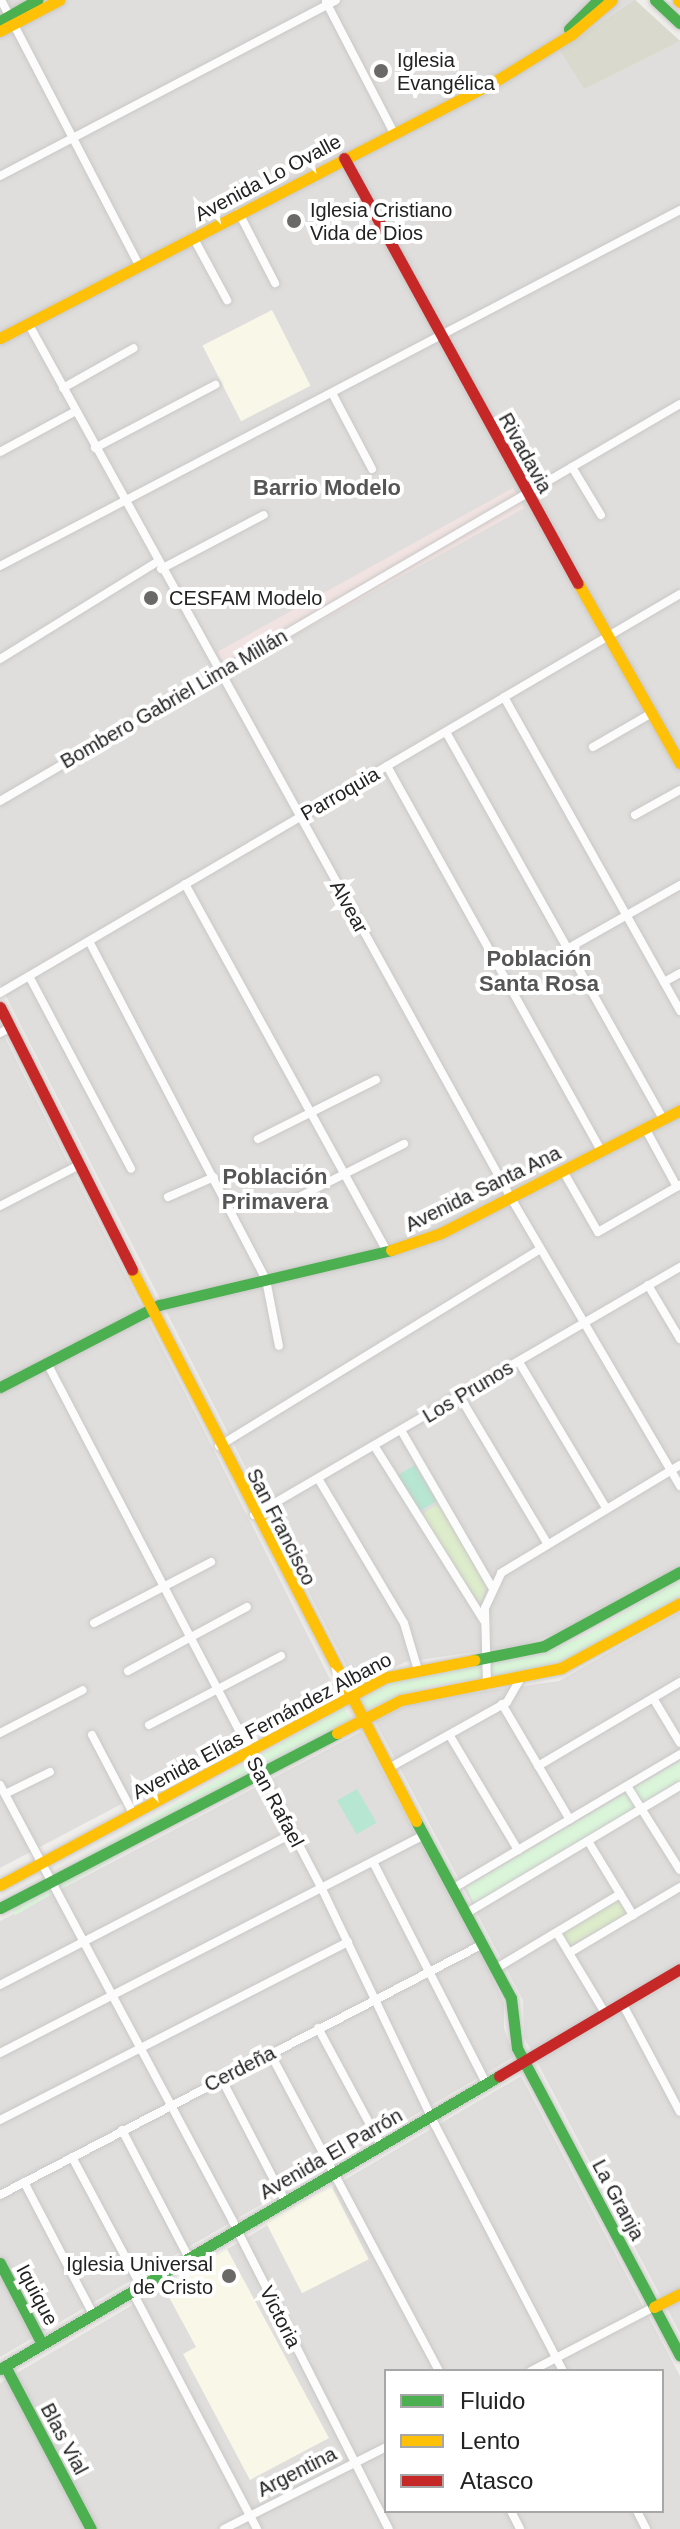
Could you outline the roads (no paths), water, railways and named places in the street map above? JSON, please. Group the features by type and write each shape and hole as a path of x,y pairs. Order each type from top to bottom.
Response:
{"main road":[{"path":"0,31 7,21 37,0"},
{"path":"7,21 59,0"},
{"name":"Avenida Lo Ovalle","path":"551,47 598,0"},
{"name":"Avenida Lo Ovalle","path":"0,338 394,133 551,47 612,0"},
{"path":"655,0 680,23"},
{"name":"Rivadavia","path":"344,158 438,337 680,763"},
{"name":"San Francisco","path":"0,1007 5,1030 81,1164 254,1515 512,2003 514,2039 524,2061"},
{"name":"Avenida Santa Ana","path":"0,1387 152,1308 387,1252 450,1229 680,1110"},
{"name":"Avenida Elías Fernández Albano","path":"0,1885 249,1754 387,1677 417,1667 485,1659 557,1642 680,1572"},
{"name":"Avenida Elías Fernández Albano","path":"0,1908 363,1719 414,1696 519,1681 578,1661 680,1603"},
{"name":"Avenida El Parrón","path":"3,2368 680,1969"},
{"name":"La Granja","path":"524,2061 680,2356"},
{"name":"Iquique","path":"0,2263 42,2344"},
{"path":"654,2307 680,2294"},
{"name":"Blas Vial","path":"3,2368 91,2529"}],"street":[{"path":"1,0 7,21 139,265"},
{"path":"0,176 330,2 394,133"},
{"path":"0,566 680,210"},
{"path":"239,213 275,283"},
{"path":"193,237 227,300"},
{"name":"Alvear","path":"28,323 124,502 511,1198 680,1486"},
{"path":"63,388 134,348"},
{"path":"95,448 215,385"},
{"path":"332,393 372,469"},
{"name":"Bombero Gabriel Lima Millán","path":"0,801 680,404"},
{"path":"0,452 76,411"},
{"path":"572,467 601,515"},
{"path":"0,659 159,565 264,515"},
{"name":"Parroquia","path":"0,993 680,594"},
{"path":"504,697 680,1011"},
{"path":"593,747 652,713"},
{"path":"446,732 663,1119"},
{"path":"387,766 601,1151"},
{"path":"635,815 680,790"},
{"path":"185,884 387,1252"},
{"path":"567,949 680,885"},
{"path":"89,941 266,1280 279,1346"},
{"path":"664,982 680,973"},
{"path":"29,976 131,1169"},
{"path":"258,1139 376,1080"},
{"path":"563,1171 598,1232 678,1186 645,1128"},
{"path":"289,1202 404,1144"},
{"path":"0,1206 81,1164"},
{"path":"168,1197 214,1177"},
{"path":"219,1446 541,1249"},
{"name":"Los Prunos","path":"254,1515 402,1432 680,1267"},
{"path":"648,1285 680,1339"},
{"path":"519,1362 606,1508"},
{"name":"San Rafael","path":"47,1363 258,1774 322,1889 432,2115 562,2369"},
{"path":"460,1397 547,1543"},
{"path":"402,1432 492,1587"},
{"path":"375,1447 484,1621"},
{"path":"487,1685 484,1621 492,1587 507,1568 680,1465"},
{"path":"319,1480 404,1623 417,1667"},
{"path":"94,1623 211,1562"},
{"path":"128,1671 247,1607"},
{"path":"149,1725 281,1656"},
{"path":"389,1768 502,1704 519,1681"},
{"path":"538,1766 680,1682"},
{"path":"0,1733 83,1690"},
{"path":"653,1698 680,1743"},
{"path":"502,1704 570,1820"},
{"path":"92,1735 134,1815"},
{"path":"450,1736 518,1850"},
{"path":"452,1889 680,1754"},
{"path":"3,1795 50,1772"},
{"path":"627,1786 680,1870"},
{"path":"465,1914 680,1786"},
{"name":"Victoria","path":"3,1795 171,2104 389,2529"},
{"path":"0,1985 291,1834"},
{"path":"0,2053 424,1835"},
{"path":"588,1841 633,1915"},
{"path":"373,1862 486,2083"},
{"path":"569,1953 680,1887"},
{"path":"495,1969 620,1894"},
{"path":"557,1933 605,2013"},
{"path":"0,2120 348,1942"},
{"name":"Cerdeña","path":"0,2195 481,1945"},
{"path":"622,2003 680,2112"},
{"path":"318,2028 381,2145"},
{"path":"270,2053 336,2172 438,2369"},
{"path":"221,2078 285,2201"},
{"path":"122,2130 189,2258"},
{"path":"72,2157 257,2529"},
{"path":"24,2182 93,2314"},
{"path":"535,2369 654,2307"},
{"name":"Argentina","path":"224,2529 384,2448"}],"place":[{"name":"Iglesia Evangélica","path":"381,71"},
{"name":"Iglesia Cristiano Vida de Dios","path":"294,221"},
{"name":"CESFAM Modelo","path":"151,598"},
{"name":"Iglesia Universal de Cristo","path":"229,2276"}],"district":[{"name":"Barrio Modelo","path":"327,488"},
{"name":"Población Santa Rosa","path":"539,970"},
{"name":"Población Primavera","path":"275,1188"}]}
